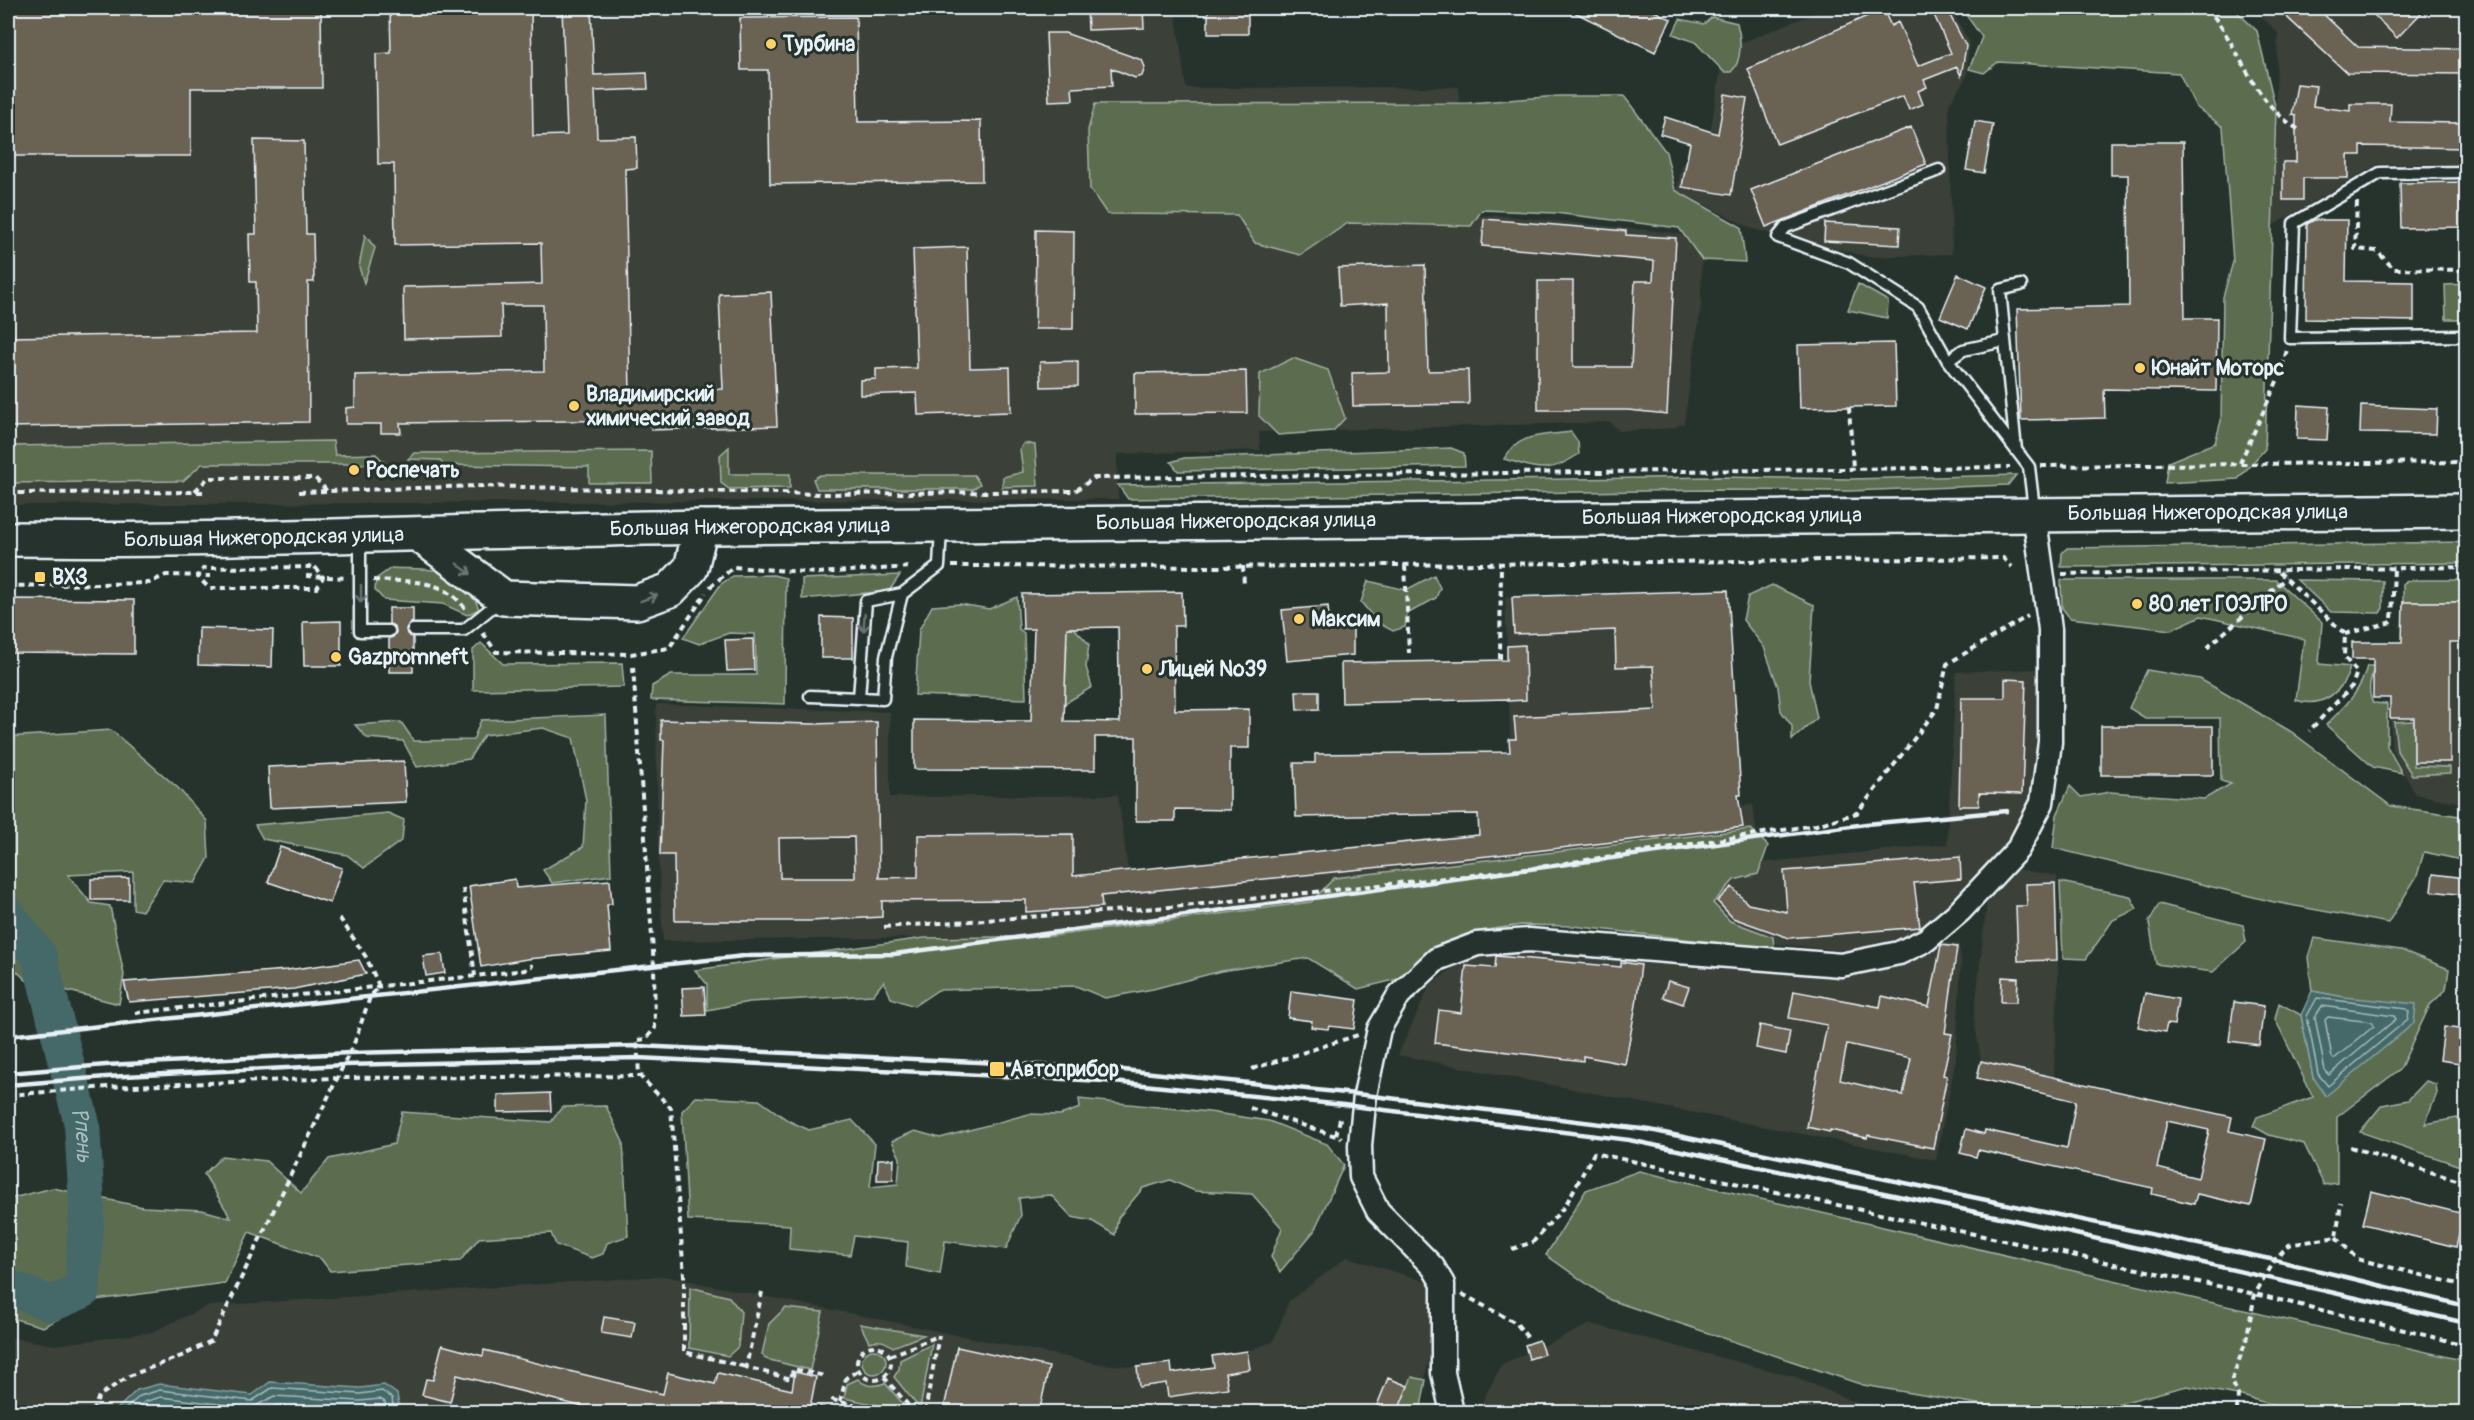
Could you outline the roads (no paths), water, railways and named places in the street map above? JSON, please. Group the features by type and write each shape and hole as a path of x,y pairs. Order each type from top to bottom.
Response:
{"main road":[{"name":"Большая Нижегородская улица","path":"8,539 418,534 701,527 2034,513 2466,511"},
{"path":"418,534 504,598 637,602 670,590 692,568 701,527"}],"street":[{"path":"1452,1413 1443,1373 1443,1284 1433,1267 1378,1211 1361,1177 1360,1145 1365,1095 1379,1029 1399,994 1437,958 1478,944 1529,940 1841,964 1899,954 1926,940 1960,911 2018,849 2042,802 2050,742 2050,629 2034,513"}],"lane":[{"path":"1938,170 1786,227 1778,237 1849,263 1918,307 1948,361 2029,466 2034,513"},
{"path":"2466,172 2379,173 2294,223 2290,338 2466,336"},
{"path":"2016,450 2000,291 2021,285"},
{"path":"1948,361 1963,350 2004,341"},
{"path":"859,698 866,601 902,594 939,566 942,525"},
{"path":"360,535 360,631 389,631"},
{"path":"810,696 883,699 886,657 902,594"},
{"path":"413,630 464,630 504,598"}],"water":[{"path":"2312,991 2344,997 2416,1004 2414,1023 2326,1096 2313,1077 2301,1015"},
{"path":"270,1382 360,1388 384,1385 397,1394 400,1412 114,1412 137,1390 159,1384 252,1395"}],"waterway":[{"name":"Рпень","path":"8,915 39,956 82,1124 87,1206 82,1291 51,1304 8,1287"}],"railway":[{"path":"8,1036 744,956 894,954 1866,824 2007,811"},
{"path":"8,1073 106,1065 349,1053 638,1046 1104,1068 1365,1095 1650,1130 2275,1260 2466,1306"},
{"path":"8,1085 106,1077 344,1065 638,1058 1103,1081 1344,1105 1629,1140 2019,1221 2466,1323"}],"place":[{"name":"Турбина","path":"771,44"},
{"name":"Юнайт Моторс","path":"2140,368"},
{"name":"Владимирский химический завод","path":"574,406"},
{"name":"Роспечать","path":"354,470"},
{"name":"ВХЗ","path":"40,577"},
{"name":"80 лет ГОЭЛРО","path":"2137,604"},
{"name":"Максим","path":"1299,619"},
{"name":"Gazpromneft","path":"336,657"},
{"name":"Лицей №39","path":"1147,669"},
{"name":"Автоприбор","path":"997,1069"}]}
